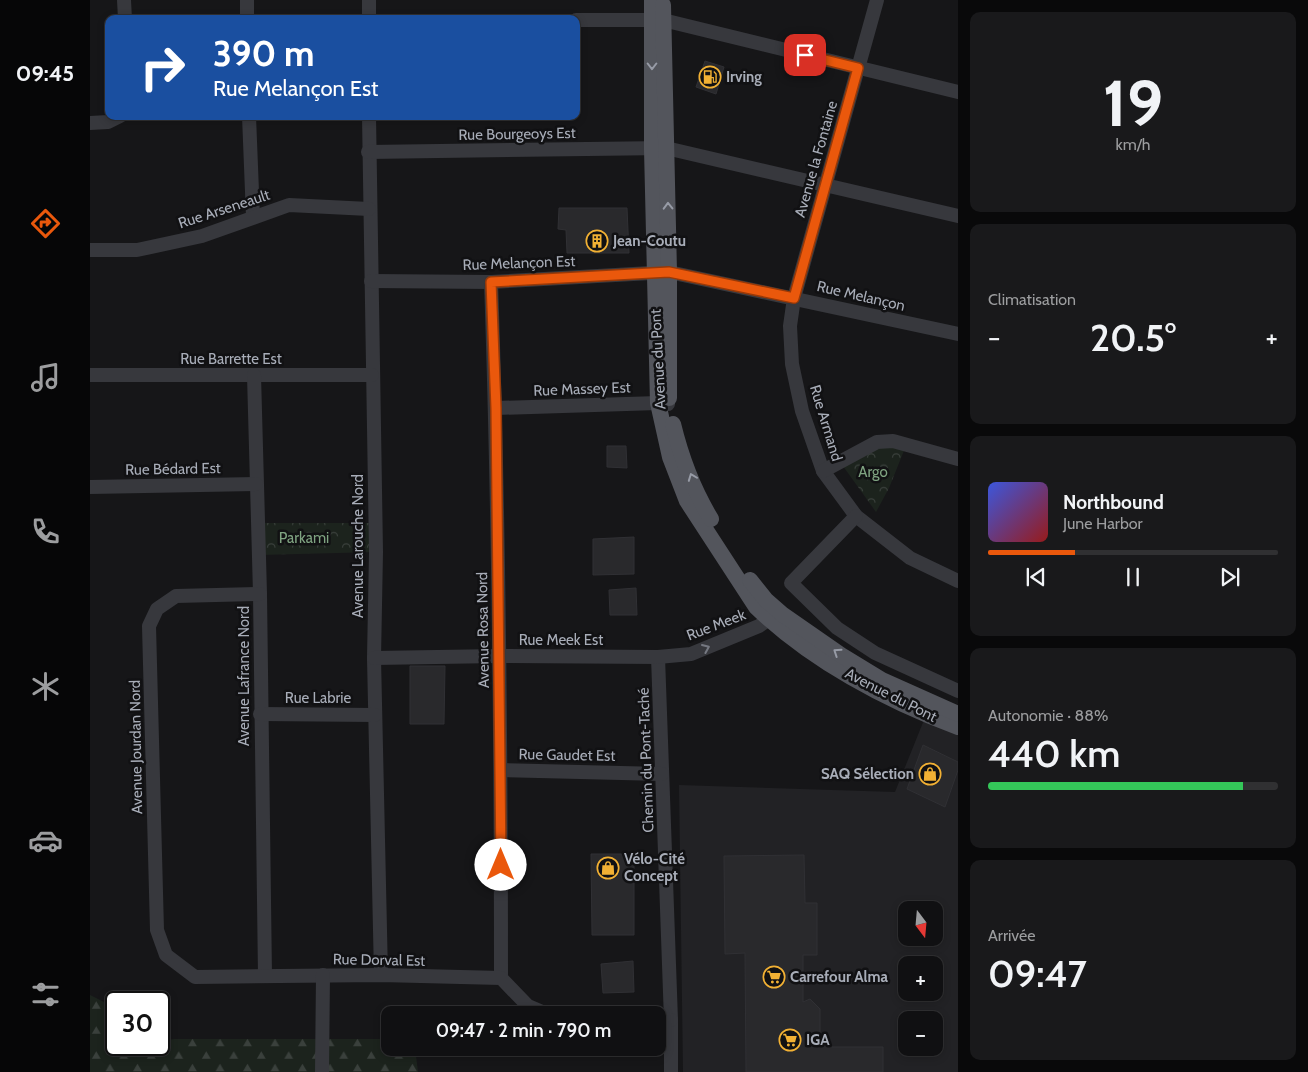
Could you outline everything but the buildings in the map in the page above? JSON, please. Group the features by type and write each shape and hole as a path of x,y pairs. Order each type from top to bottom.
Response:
{"main road":[{"name":"Avenue du Pont","path":"652,0 658,20"},
{"name":"Avenue du Pont","path":"663,0 658,20 663,404 701,502 739,565 766,600 775,616 813,653 874,689 958,728"},
{"name":"Avenue du Pont","path":"775,616 882,680 958,714"}],"street":[{"path":"124,0 125,15"},
{"path":"246,0 247,15"},
{"path":"369,0 369,15"},
{"name":"Avenue la Fontaine","path":"794,298 877,0"},
{"path":"580,20 658,20 958,92"},
{"path":"90,123 112,120"},
{"path":"249,120 252,217"},
{"name":"Avenue Larouche Nord","path":"369,120 376,552 374,658 381,975"},
{"name":"Rue Bourgeoys Est","path":"368,152 659,148 958,216"},
{"name":"Rue Arseneault","path":"90,250 137,250 202,236 289,205 369,209"},
{"name":"Rue Melançon Est","path":"371,281 491,282 662,272"},
{"name":"Rue Melançon","path":"662,272 794,298 958,334"},
{"name":"Avenue Rosa Nord","path":"491,282 496,408 501,770 501,978"},
{"name":"Rue Armand","path":"794,298 790,326 792,364 802,411 824,471 856,516 910,558 958,581"},
{"name":"Rue Barrette Est","path":"90,375 372,375"},
{"name":"Avenue Lafrance Nord","path":"254,375 260,594 260,714 265,976"},
{"name":"Rue Massey Est","path":"496,408 663,404"},
{"path":"824,471 877,442 893,441 958,460"},
{"name":"Rue Bédard Est","path":"90,487 256,484"},
{"path":"856,516 791,583 837,628 860,643 876,653 958,691"},
{"name":"Avenue Jourdan Nord","path":"195,977 166,955 157,930 150,626 157,609 176,596 260,594"},
{"name":"Rue Meek","path":"658,657 691,654 759,626 775,616"},
{"name":"Rue Meek Est","path":"374,658 499,656 658,657"},
{"name":"Chemin du Pont-Taché","path":"658,657 662,774 664,1006"},
{"name":"Rue Labrie","path":"260,714 375,715"},
{"name":"Rue Gaudet Est","path":"501,770 662,774"},
{"name":"Rue Dorval Est","path":"195,977 381,975 501,978"},
{"path":"322,1072 323,976"},
{"path":"501,978 528,1006"},
{"name":"Chemin du Pont-Taché","path":"666,1035 671,1072"}],"shaded area":[{"path":"928,710 958,725 958,1072 683,1072 679,785 895,792"}],"green space":[{"name":"Argo","path":"884,444 905,448 889,488 876,512 843,466"},
{"name":"Parkami","path":"257,523 375,523 376,552 258,555"},
{"path":"90,995 105,1002 105,1056 170,1056 170,1040 175,1039 381,1039 381,1056 416,1056 418,1072 90,1072"}],"place":[{"name":"Irving","path":"710,77"},
{"name":"Jean-Coutu","path":"597,241"},
{"name":"SAQ Sélection","path":"930,774"},
{"name":"Vélo-Cité Concept","path":"608,868"},
{"name":"Carrefour Alma","path":"774,977"},
{"name":"IGA","path":"790,1040"}],"route":[{"path":"501,865 496,408 491,282 669,272 794,298 858,68 805,55"}]}
